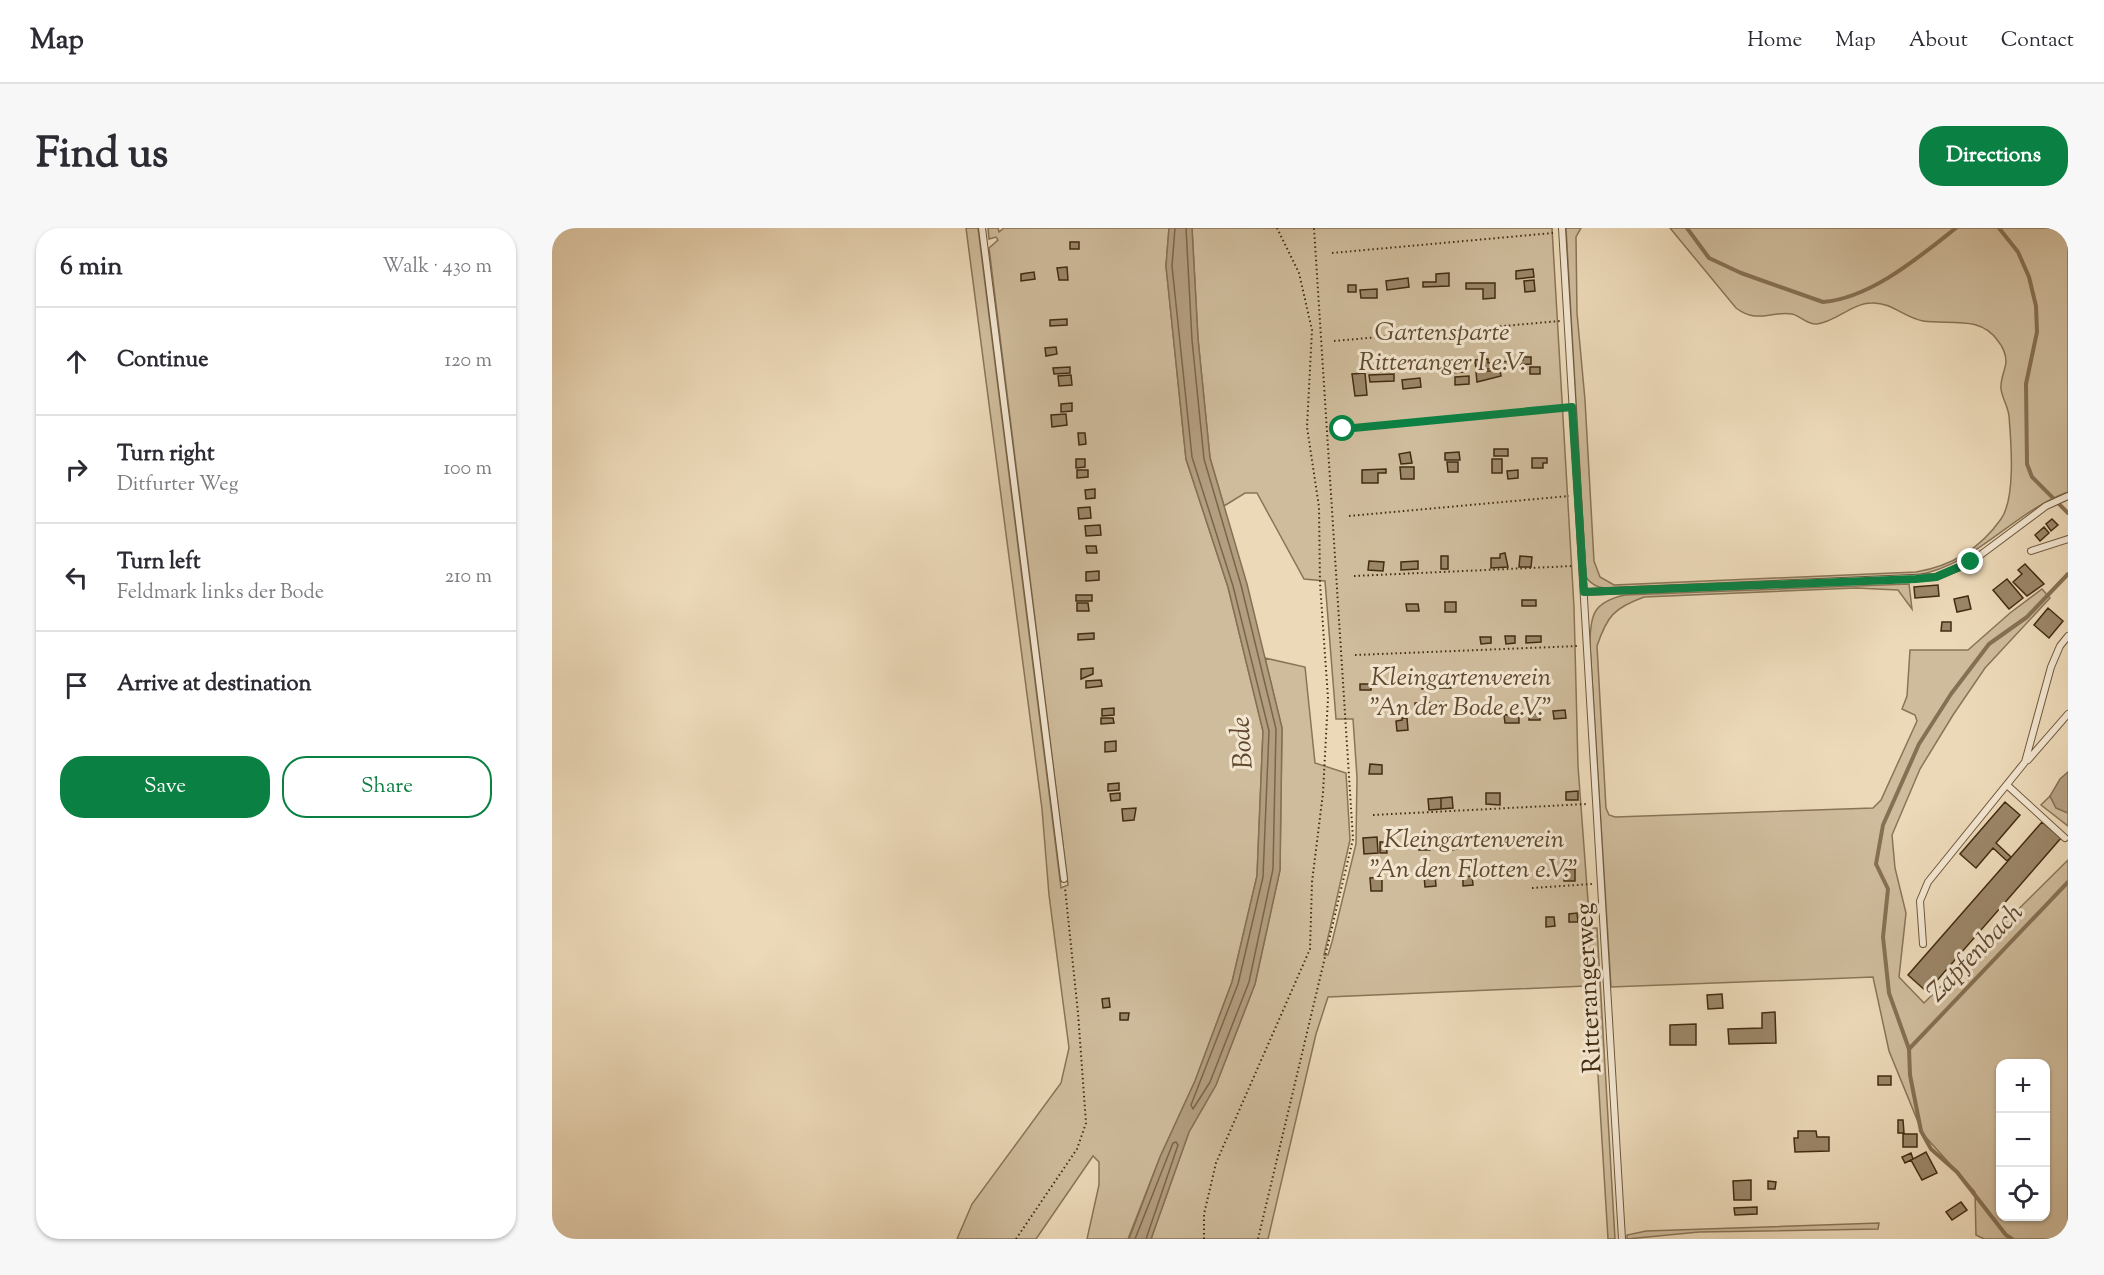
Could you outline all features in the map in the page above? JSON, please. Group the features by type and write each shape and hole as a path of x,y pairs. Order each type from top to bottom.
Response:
{"lane":[{"path":"982,228 1064,879"},
{"name":"Ritterangerweg","path":"1562,230 1622,1239"},
{"path":"1584,592 1936,577 1971,562 2046,506 2065,497"},
{"path":"2031,551 2068,539"},
{"path":"2025,762 2051,667 2060,646 2068,636"},
{"path":"1923,944 1920,902 1928,882 2025,762 2068,714"},
{"path":"2007,785 2065,838"}],"path":[{"path":"1204,1239 1204,1214 1216,1163 1310,949 1312,882 1323,793 1328,698 1320,583 1318,507 1307,427 1312,330 1299,273 1277,228"},
{"path":"1258,1239 1353,839 1314,228"},
{"path":"1332,253 1562,230"},
{"path":"1334,341 1566,321"},
{"path":"1343,429 1572,407"},
{"path":"1349,516 1578,495"},
{"path":"1354,576 1582,565"},
{"path":"1355,655 1587,645"},
{"path":"1373,815 1596,804"},
{"path":"1016,1239 1077,1149 1086,1123 1078,1013 1064,879"},
{"path":"1533,888 1601,883"}],"green space":[{"path":"966,228 978,228 1061,888 1068,885 989,248 998,240 996,237 989,239 988,228 998,228 999,232 1004,228 1169,228 1166,266 1186,459 1228,587 1263,731 1257,876 1232,982 1195,1081 1160,1157 1128,1239 1087,1239 1099,1185 1099,1162 1093,1156 1036,1239 957,1239 972,1204 1061,1083 1069,1048 1049,895 1042,809"},
{"path":"1192,228 1552,228 1574,607 1578,766 1590,928 1597,928 1615,1239 1608,1239 1593,993 1586,986 1328,997 1316,1034 1268,1239 1151,1239 1189,1132 1216,1085 1255,984 1280,870 1282,728 1265,658 1305,667 1315,763 1346,773 1350,840 1324,955 1328,955 1332,942 1356,844 1357,777 1353,719 1336,719 1325,581 1304,579 1257,493 1245,493 1224,506 1210,458 1198,339"},
{"path":"1566,228 1581,228 1576,237 1577,313 1585,400 1594,561 1600,577 1614,585 1916,572 1953,561 1974,547 1993,530 2001,519 2009,498 2011,484 2010,427 2001,386 2006,359 2004,351 1991,333 1973,324 1923,321 1879,303 1858,306 1831,320 1817,324 1792,314 1757,316 1744,313 1736,308 1670,228 2068,228 2068,492 2030,512 1958,561 1917,575 1613,589 1594,585 1586,577"},
{"path":"1909,584 1912,609 1898,590 1856,588 1644,597 1619,609 1608,620 1597,646 1606,808 1609,815 1615,817 1873,808 1881,800 1917,721 1915,715 1902,709 1907,696 1910,650 1968,650 2010,613 2042,589 2050,598 1985,668 1953,715 1920,769 1892,835 1895,868 1906,913 1899,977 1924,1003 2068,860 2068,1239 1984,1239 1976,1235 1975,1192 1923,1134 1889,1051 1873,977 1611,987 1590,635 1596,611 1614,598 1625,595"},
{"path":"2050,796 2056,808 2068,813 2068,826 2041,805"},
{"path":"1879,1223 1878,1229 1699,1232 1627,1239 1627,1235 1646,1231"}],"water":[{"path":"1169,228 1192,228 1198,339 1210,458 1247,584 1282,728 1280,870 1255,984 1216,1085 1189,1132 1151,1239 1129,1239 1160,1157 1195,1081 1232,982 1257,876 1263,731 1228,587 1186,459 1166,266"},
{"path":"2068,772 2068,813 2056,808 2050,796 2060,779"}],"building":[{"path":"1070,242 1079,242 1079,249 1070,249"},
{"path":"1067,267 1068,280 1059,280 1057,268"},
{"path":"1533,269 1534,277 1516,279 1516,271"},
{"path":"1034,272 1035,279 1021,281 1021,274"},
{"path":"1449,273 1449,286 1423,287 1423,282 1436,282 1436,274"},
{"path":"1408,278 1409,287 1387,290 1386,281"},
{"path":"1534,280 1535,291 1525,292 1524,281"},
{"path":"1466,283 1495,283 1495,298 1483,299 1483,289 1466,289"},
{"path":"1348,285 1356,285 1356,292 1348,292"},
{"path":"1377,289 1377,298 1361,298 1360,290"},
{"path":"1067,319 1067,325 1050,326 1050,320"},
{"path":"1056,347 1057,354 1046,356 1045,348"},
{"path":"1523,357 1531,357 1531,364 1515,365 1514,360 1523,360"},
{"path":"1488,359 1488,363 1510,361 1510,367 1476,370 1475,360"},
{"path":"1465,361 1465,372 1447,373 1446,362"},
{"path":"1070,367 1070,373 1054,374 1053,368"},
{"path":"1530,367 1540,367 1540,374 1530,374"},
{"path":"1500,370 1501,376 1477,382 1476,372"},
{"path":"1365,373 1367,395 1355,396 1352,374"},
{"path":"1394,374 1394,381 1370,382 1369,375"},
{"path":"1071,375 1072,385 1059,386 1058,376"},
{"path":"1469,376 1469,384 1455,385 1455,377"},
{"path":"1420,378 1421,387 1403,389 1402,380"},
{"path":"1072,403 1072,411 1061,412 1061,404"},
{"path":"1066,414 1067,425 1052,427 1051,415"},
{"path":"1078,433 1085,433 1086,444 1079,445"},
{"path":"1494,449 1508,449 1508,456 1494,456"},
{"path":"1410,452 1412,463 1401,464 1399,454"},
{"path":"1459,452 1460,460 1445,460 1445,453"},
{"path":"1532,458 1547,458 1547,463 1543,463 1543,468 1532,468"},
{"path":"1076,459 1085,459 1085,467 1076,468"},
{"path":"1492,459 1502,459 1502,473 1492,473"},
{"path":"1447,462 1458,462 1458,472 1448,472"},
{"path":"1400,467 1414,467 1414,479 1401,479"},
{"path":"1386,469 1386,473 1378,473 1378,483 1362,483 1362,470"},
{"path":"1077,470 1088,470 1088,477 1077,478"},
{"path":"1518,470 1518,478 1508,479 1507,471"},
{"path":"1095,489 1095,498 1086,499 1085,490"},
{"path":"1090,507 1091,518 1079,519 1078,508"},
{"path":"2052,519 2058,525 2051,531 2046,524"},
{"path":"1100,525 1101,535 1086,536 1085,526"},
{"path":"2044,527 2049,533 2040,541 2035,535"},
{"path":"1086,546 1096,546 1097,553 1087,553"},
{"path":"1505,553 1508,567 1491,568 1491,558 1500,558 1500,554"},
{"path":"1441,556 1448,556 1448,569 1441,569"},
{"path":"1520,556 1532,557 1531,567 1519,567"},
{"path":"1369,561 1384,562 1383,571 1368,570"},
{"path":"1418,561 1418,569 1401,570 1401,562"},
{"path":"2025,564 2044,584 2027,596 2013,582 2022,574 2018,570"},
{"path":"1099,571 1099,580 1086,581 1086,572"},
{"path":"2007,579 2023,598 2009,609 1993,590"},
{"path":"1938,585 1939,596 1915,598 1914,587"},
{"path":"1076,595 1092,595 1092,601 1076,601"},
{"path":"1968,596 1971,609 1957,612 1954,599"},
{"path":"1522,600 1536,600 1536,606 1522,606"},
{"path":"1445,602 1456,602 1456,612 1445,612"},
{"path":"1077,603 1088,603 1089,611 1077,611"},
{"path":"1406,604 1418,604 1419,611 1407,611"},
{"path":"2048,608 2063,621 2049,638 2034,625"},
{"path":"1942,622 1951,622 1951,631 1941,631"},
{"path":"1094,633 1094,639 1078,640 1078,634"},
{"path":"1505,636 1515,636 1515,643 1506,644"},
{"path":"1526,636 1541,636 1541,642 1526,643"},
{"path":"1480,637 1491,637 1491,643 1481,644"},
{"path":"1093,668 1093,674 1081,679 1081,669"},
{"path":"1422,674 1430,674 1430,688 1422,689"},
{"path":"1440,679 1451,679 1451,688 1440,688"},
{"path":"1101,680 1102,686 1086,688 1086,681"},
{"path":"1360,684 1371,684 1371,690 1360,690"},
{"path":"1444,702 1444,712 1415,713 1415,703"},
{"path":"1114,708 1114,715 1102,716 1102,709"},
{"path":"1565,710 1566,718 1554,719 1553,711"},
{"path":"1519,714 1519,723 1505,723 1504,715"},
{"path":"1529,714 1540,714 1540,720 1529,720"},
{"path":"1101,718 1113,718 1114,723 1101,724"},
{"path":"1407,718 1408,730 1397,731 1396,721"},
{"path":"1116,741 1116,751 1105,752 1105,742"},
{"path":"1370,764 1382,765 1382,774 1369,774"},
{"path":"1119,783 1119,790 1108,791 1108,784"},
{"path":"1578,791 1578,800 1566,800 1566,792"},
{"path":"1120,793 1120,800 1111,801 1110,794"},
{"path":"1486,793 1500,793 1500,805 1486,804"},
{"path":"1452,797 1453,808 1441,809 1441,798"},
{"path":"1441,798 1441,809 1429,810 1428,799"},
{"path":"2005,802 2020,815 1996,843 2011,857 2007,861 1993,848 1976,868 1960,854"},
{"path":"1136,808 1134,820 1123,821 1122,809"},
{"path":"2042,822 2061,838 1927,992 1908,975"},
{"path":"1541,835 1555,835 1555,843 1541,843"},
{"path":"1377,837 1378,853 1364,854 1363,838"},
{"path":"1485,840 1498,840 1498,846 1485,846"},
{"path":"1463,841 1464,848 1452,850 1451,842"},
{"path":"1380,842 1386,842 1387,853 1380,853"},
{"path":"1419,843 1430,843 1430,850 1419,850"},
{"path":"1564,869 1575,869 1575,881 1564,881"},
{"path":"1435,874 1436,886 1425,887 1424,875"},
{"path":"1472,876 1473,885 1463,886 1463,877"},
{"path":"1382,877 1382,891 1371,891 1370,878"},
{"path":"1577,913 1578,922 1569,922 1569,914"},
{"path":"1546,917 1554,917 1555,926 1546,927"},
{"path":"1722,994 1723,1008 1708,1009 1707,995"},
{"path":"1109,998 1110,1007 1103,1008 1102,999"},
{"path":"1775,1012 1776,1043 1729,1044 1728,1029 1762,1028 1762,1013"},
{"path":"1120,1013 1129,1013 1128,1020 1120,1020"},
{"path":"1696,1024 1696,1045 1670,1045 1670,1025"},
{"path":"1878,1076 1891,1076 1891,1085 1878,1085"},
{"path":"1898,1120 1903,1120 1904,1133 1898,1133"},
{"path":"1798,1131 1816,1131 1817,1137 1829,1137 1829,1151 1795,1152 1794,1138 1798,1138"},
{"path":"1903,1134 1917,1134 1917,1147 1903,1147"},
{"path":"1926,1152 1937,1173 1922,1180 1911,1160"},
{"path":"1911,1153 1913,1159 1905,1163 1902,1157"},
{"path":"1751,1180 1751,1200 1734,1200 1733,1181"},
{"path":"1768,1181 1776,1182 1775,1189 1768,1189"},
{"path":"1961,1202 1967,1210 1952,1220 1946,1212"},
{"path":"1757,1207 1757,1214 1735,1215 1734,1208"}],"waterway":[{"path":"1687,228 1709,258 1741,273 1823,302 1859,293 1894,274 1956,228"},
{"path":"1999,228 2018,252 2029,277 2036,306 2037,332 2026,384 2027,464 2032,477 2068,513"},
{"path":"2012,1239 2006,1235 1957,1172 1931,1149 1921,1131 1910,1075 1909,1049 1889,993 1883,937 1888,889 1876,864 1883,825 1919,744 1951,694 1989,644 2027,617 2068,574"},
{"name":"Zapfenbach","path":"1909,1049 2068,882"}],"route":[{"path":"1343,429 1572,407 1584,592 1916,579 1936,577 1971,562"}],"park label":[{"name":"Gartensparte Ritteranger I e.V.","path":"1442,346"},
{"name":"Kleingartenverein \"An der Bode e.V.\"","path":"1461,691"},
{"name":"Kleingartenverein \"An den Flotten e.V.\"","path":"1474,853"}],"water label":[{"name":"Bode","path":"1241,743"}]}
